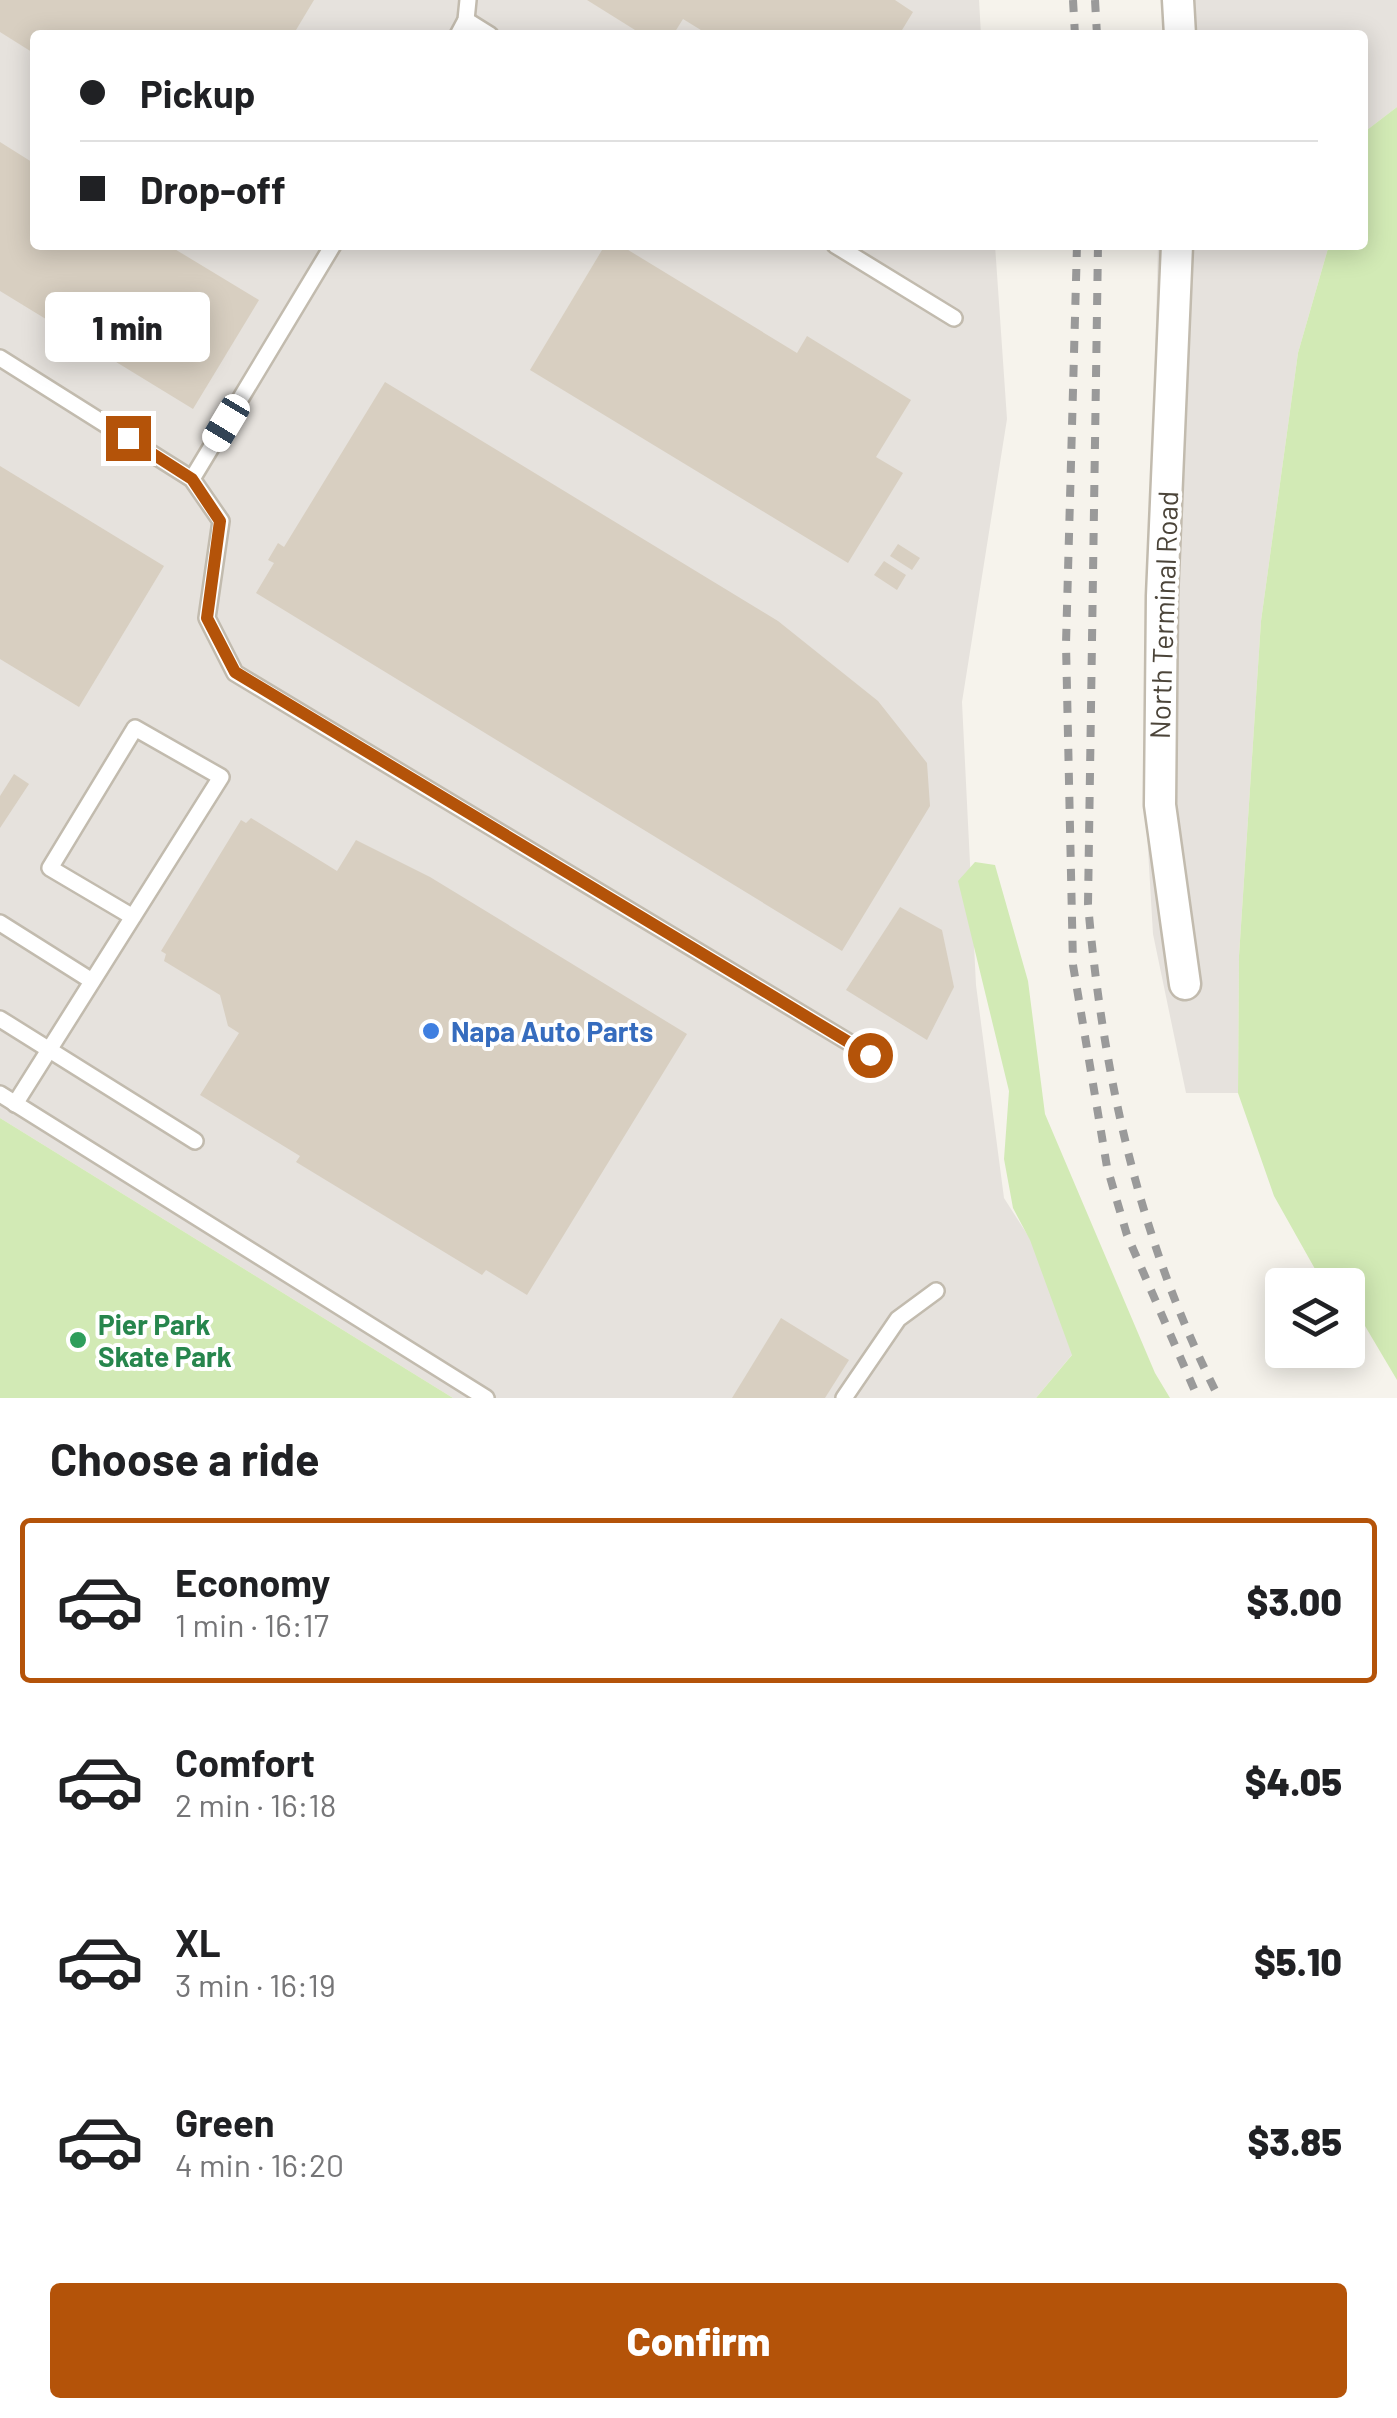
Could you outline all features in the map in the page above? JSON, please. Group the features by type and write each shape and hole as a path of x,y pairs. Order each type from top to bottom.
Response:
{"street":[{"path":"1178,0 1180,30"},
{"name":"North Terminal Road","path":"1178,250 1162,596 1159,789 1166,867 1185,984"}],"lane":[{"path":"462,28 468,0"},
{"path":"192,479 330,250"},
{"path":"843,250 954,318"},
{"path":"0,358 192,479 220,521 207,618 235,672 870,1055"},
{"path":"15,1104 92,981 133,917 221,777 136,728 50,868 133,917"},
{"path":"0,923 92,981"},
{"path":"0,1019 196,1142"},
{"path":"0,1094 486,1398"},
{"path":"844,1398 898,1320 936,1291"}],"shaded area":[{"path":"0,0 979,0 981,30 30,30 30,250 995,250 1007,419 962,702 976,985 1004,1198 1090,1333 1036,1398 453,1398 0,1118"},
{"path":"1161,0 1397,0 1397,107 1368,129 1368,30 1164,30"},
{"path":"1158,250 1328,250 1298,353 1261,621 1239,956 1238,1093 1186,1093 1153,934 1144,782"}],"green space":[{"path":"1397,107 1397,1380 1365,1326 1365,1268 1314,1268 1274,1196 1238,1093 1239,956 1261,621 1298,353 1328,250 1368,250 1368,129"},
{"path":"975,862 995,865 1028,981 1045,1114 1155,1373 1170,1398 1036,1398 1072,1355 1030,1240 1013,1208 1004,1159 1009,1091 958,881"},
{"path":"0,1118 453,1398 0,1398"}],"building":[{"path":"0,0 314,0 296,30 30,30 30,51 0,32"},
{"path":"587,0 895,0 913,12 902,30 701,30 683,19 676,30 635,30"},
{"path":"0,142 30,161 30,250 176,250 259,300 193,409 0,291"},
{"path":"602,250 628,250 797,353 807,336 911,400 876,457 903,473 848,563 530,370"},
{"path":"385,382 778,621 878,701 927,763 930,806 842,951 256,593 274,563 268,560 278,543 284,547"},
{"path":"0,466 164,566 79,707 0,659"},
{"path":"898,544 920,558 912,570 890,556"},
{"path":"884,561 906,575 897,590 874,575"},
{"path":"14,774 29,784 0,828 0,796"},
{"path":"251,818 337,871 356,840 430,877 687,1034 527,1295 486,1270 482,1275 296,1162 300,1156 200,1095 239,1033 228,1026 220,995 164,961 166,954 161,951 241,820 246,823"},
{"path":"900,907 942,930 954,987 927,1040 846,990"},
{"path":"781,1318 849,1360 825,1398 732,1398"}],"railway":[{"path":"1073,0 1075,30"},
{"path":"1095,0 1097,30"},
{"path":"1077,250 1066,644 1073,965 1107,1167 1127,1235 1198,1398"},
{"path":"1098,250 1088,904 1104,1032 1130,1158 1167,1280 1219,1398"}],"place":[{"name":"Napa Auto Parts","path":"431,1031"},
{"name":"Pier Park Skate Park","path":"78,1340"}],"route":[{"path":"128,438 192,479 220,521 207,618 235,672 870,1055"}]}
